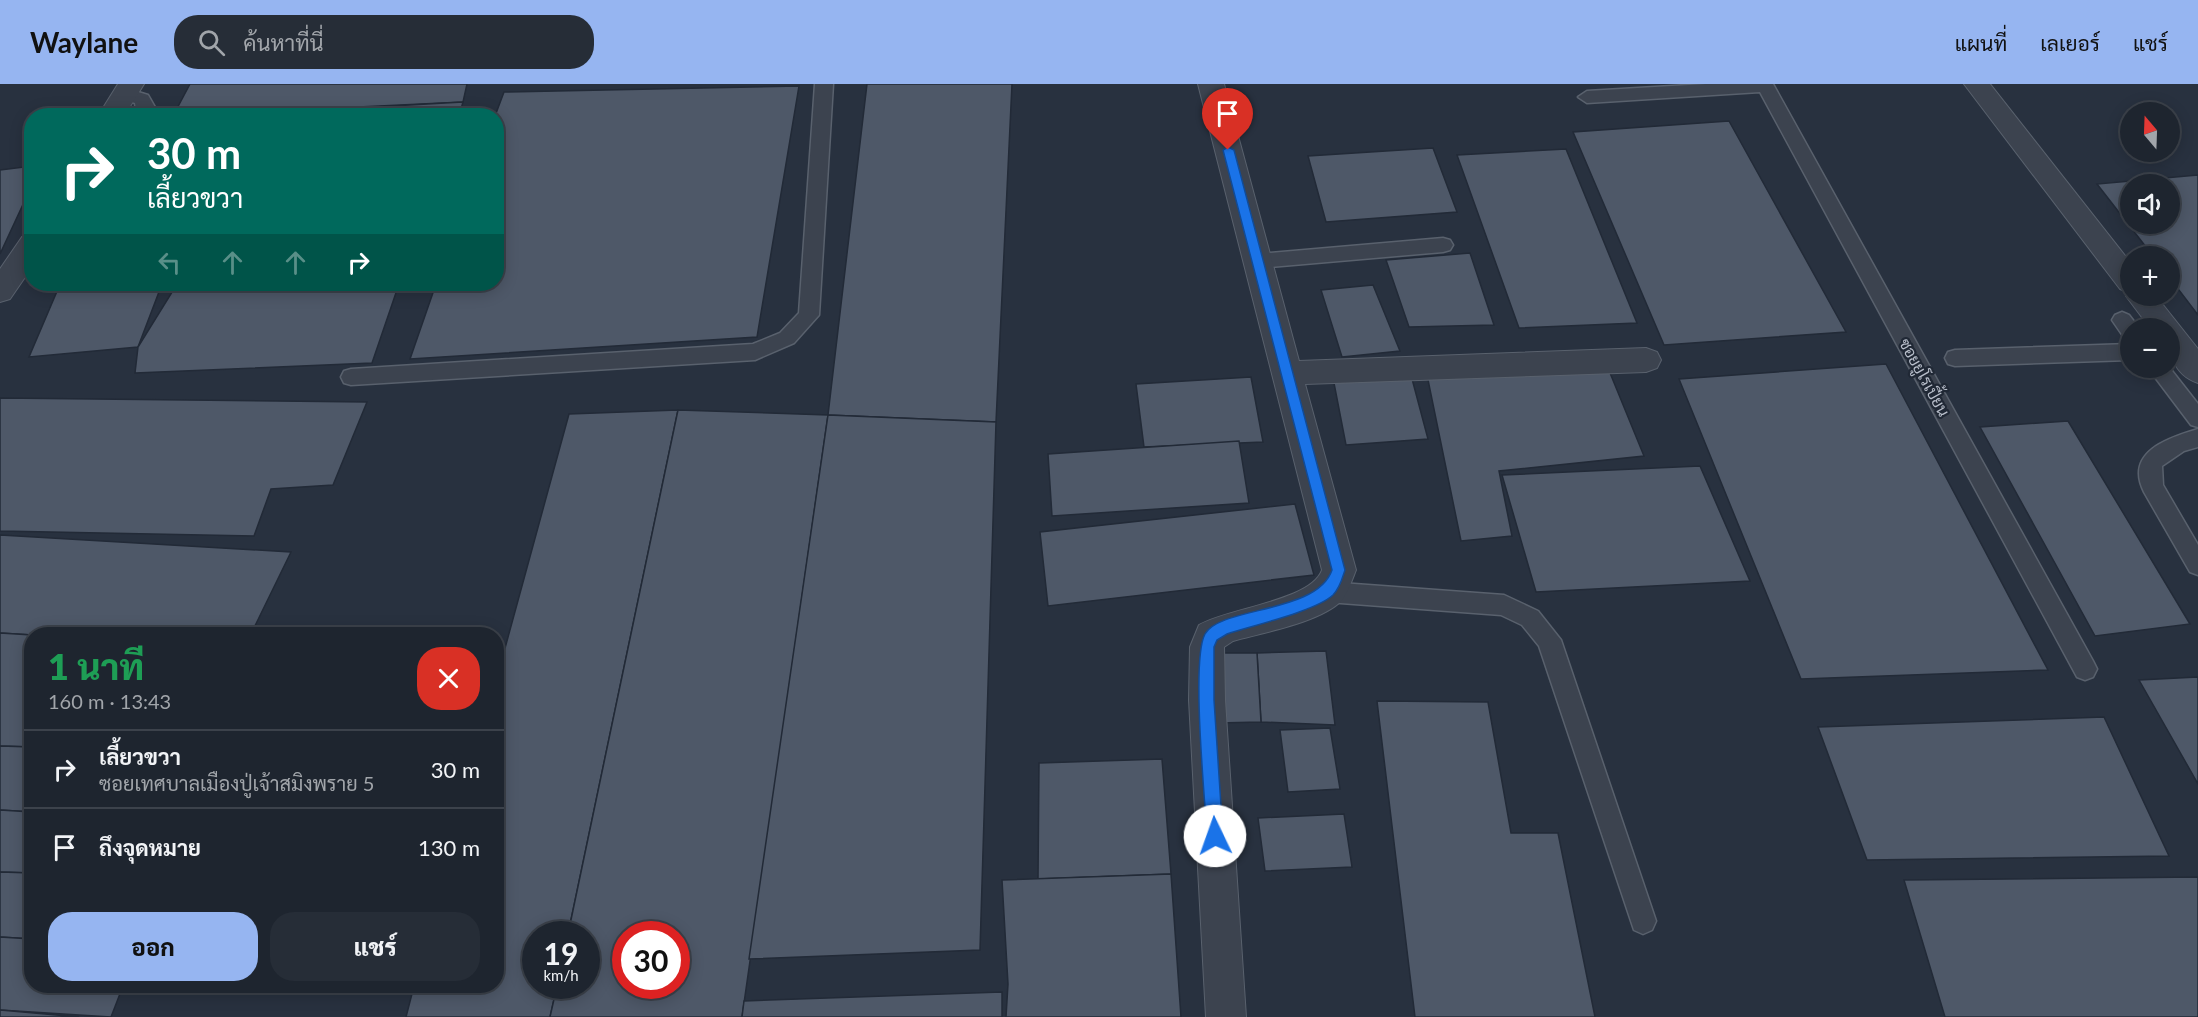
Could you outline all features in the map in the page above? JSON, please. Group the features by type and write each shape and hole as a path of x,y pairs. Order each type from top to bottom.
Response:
{"street":[{"path":"1211,84 1285,373 1339,570 1335,582 1327,592 1302,604 1223,629 1211,636 1207,647 1207,700 1226,1017"},
{"path":"1977,84 2120,269"},
{"path":"116,108 128,89"},
{"path":"0,291 24,258"},
{"path":"2148,306 2158,318"},
{"path":"2180,347 2198,371"},
{"path":"1285,373 1647,360"}],"lane":[{"path":"351,376 755,352 787,338 808,315 824,84"},
{"path":"1587,97 1765,85"},
{"name":"ซอยยูโรเปี้ยน","path":"1765,85 2085,669"},
{"path":"128,89 142,99 147,108"},
{"path":"1257,261 1443,244"},
{"path":"1955,358 2120,352"},
{"path":"2166,378 2198,419"},
{"path":"2198,438 2177,444 2151,462 2152,486 2198,565"},
{"path":"1327,592 1504,605 1530,618 1549,640 1643,921"}],"building":[{"path":"190,84 467,84 463,102 339,108 177,108"},
{"path":"867,84 1012,84 996,422 828,415"},
{"path":"799,86 757,337 410,359 434,291 504,291 504,108 498,108 504,92"},
{"path":"463,102 461,108 357,108"},
{"path":"1729,121 1846,332 1664,345 1573,132"},
{"path":"1433,148 1457,212 1326,222 1308,156"},
{"path":"1566,149 1637,323 1519,328 1457,155"},
{"path":"24,167 24,202 0,254 0,170"},
{"path":"2198,175 2198,315 2180,291 2180,246 2145,246 2136,234 2180,234 2180,177"},
{"path":"2120,182 2120,214 2097,184"},
{"path":"1470,253 1494,325 1409,327 1386,260"},
{"path":"1373,285 1400,351 1342,357 1321,290"},
{"path":"57,291 159,291 138,347 29,357"},
{"path":"173,291 397,291 372,363 135,373 138,347"},
{"path":"1886,364 2048,670 1801,679 1679,379"},
{"path":"1608,368 1644,456 1499,471 1512,536 1461,541 1427,375"},
{"path":"1411,375 1428,439 1346,445 1333,378"},
{"path":"1251,377 1263,442 1144,447 1136,384"},
{"path":"0,398 367,402 333,485 271,489 254,536 0,531"},
{"path":"678,410 571,921 522,921 522,999 554,999 550,1017 406,1017 412,993 504,993 504,652 569,414"},
{"path":"678,410 828,415 742,1017 550,1017 554,999 600,999 600,921 571,921"},
{"path":"828,415 996,422 980,950 749,959"},
{"path":"2068,421 2190,624 2095,636 1980,427"},
{"path":"1239,441 1249,503 1052,516 1048,454"},
{"path":"1700,466 1750,581 1536,592 1502,475"},
{"path":"1295,504 1314,575 1048,606 1040,532"},
{"path":"0,535 291,552 254,627 24,627 24,634 0,633"},
{"path":"0,633 24,634 24,747 0,746"},
{"path":"1326,651 1335,725 1261,722 1257,653"},
{"path":"1214,653 1257,653 1261,722 1217,723"},
{"path":"2198,677 2198,784 2139,680"},
{"path":"1377,701 1488,702 1511,833 1558,833 1595,1017 1415,1017"},
{"path":"2104,717 2169,856 1867,860 1818,727"},
{"path":"1330,728 1340,789 1288,792 1280,730"},
{"path":"0,746 24,747 24,812 0,810"},
{"path":"1162,759 1171,874 1038,879 1039,763"},
{"path":"0,810 24,812 24,873 0,872"},
{"path":"1344,814 1352,867 1265,871 1258,818"},
{"path":"0,872 24,873 24,938 0,937"},
{"path":"1171,874 1181,1017 1006,1017 1008,984 1002,880"},
{"path":"2198,877 2198,1017 1945,1017 1904,880"},
{"path":"0,937 24,938 24,993 120,993 111,1017 0,1010"},
{"path":"1002,992 1002,1017 742,1017 744,1001"},
{"path":"0,1010 79,1017 0,1017"}],"route":[{"path":"1215,836 1207,700 1207,647 1211,636 1223,629 1302,604 1327,592 1335,582 1339,570 1285,373 1228,150"}]}
